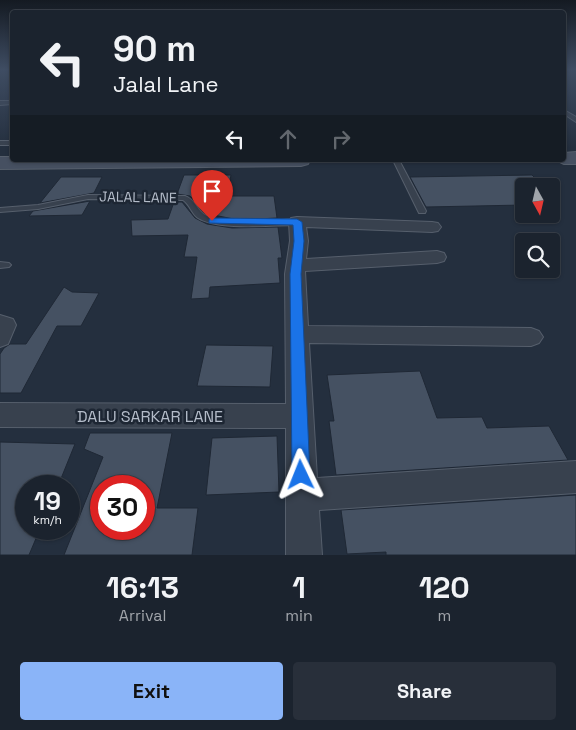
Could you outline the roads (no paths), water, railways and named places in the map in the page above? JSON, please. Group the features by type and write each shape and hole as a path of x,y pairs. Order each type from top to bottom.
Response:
{"street":[{"path":"0,163 100,162"},
{"path":"304,555 297,334 296,266 299,241 297,222 432,227"},
{"path":"296,266 437,257"},
{"path":"0,323 5,325 0,338"},
{"path":"297,334 531,337"},
{"name":"DALU SARKAR LANE","path":"0,415 300,416"},
{"path":"302,495 576,477"}],"lane":[{"path":"397,162 422,211"},
{"name":"JALAL LANE","path":"0,210 38,207 88,196 185,198 193,203 199,215 212,221 297,222"}]}
